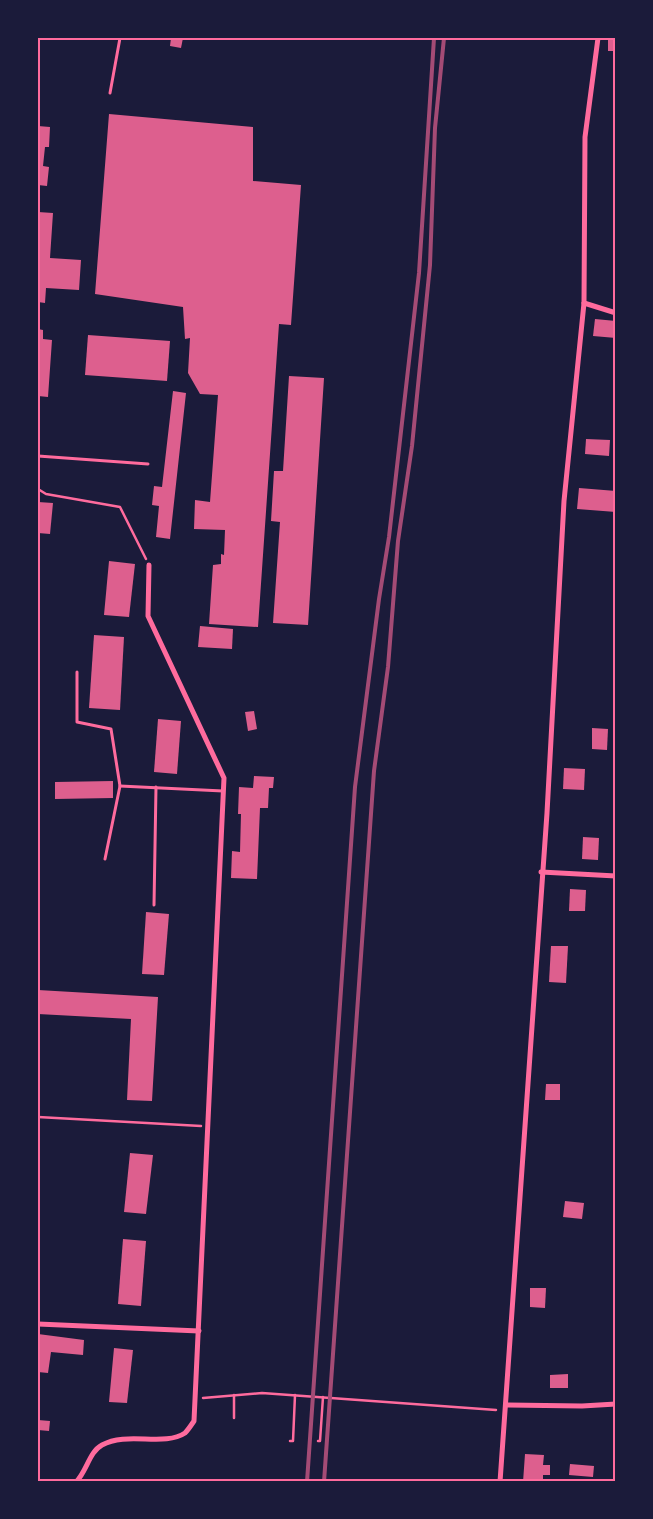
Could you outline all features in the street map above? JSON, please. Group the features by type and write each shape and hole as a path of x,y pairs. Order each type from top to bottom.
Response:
{"street":[{"path":"500,1482 541,872 547,813 564,501 584,303 585,138 598,38"},
{"path":"584,303 616,313"},
{"path":"76,1482 84,1475 92,1454 100,1446 119,1438 171,1438 185,1433 194,1421 196,1399 224,778 220,765 148,616 149,565"},
{"path":"541,872 616,876"},
{"path":"38,1324 199,1331"},
{"path":"506,1405 582,1406 616,1404"}],"lane":[{"path":"110,93 120,38"},
{"path":"38,456 148,464"},
{"path":"77,672 77,722 111,729 120,786 106,859"},
{"path":"120,786 224,791"},
{"path":"154,905 156,787"}],"path":[{"path":"38,489 46,494 120,507 149,565"},
{"path":"38,1117 209,1126"},
{"path":"196,1399 262,1393 496,1410"},
{"path":"234,1395 234,1418"},
{"path":"291,1441 295,1396"},
{"path":"319,1441 323,1397"}],"building":[{"path":"171,38 183,38 181,48 170,46"},
{"path":"608,38 616,38 616,51 608,51"},
{"path":"109,114 253,127 253,181 301,185 291,325 279,324 258,627 209,624 213,565 221,564 221,554 224,555 225,530 194,529 195,500 210,502 218,395 200,394 188,373 190,338 185,339 183,307 95,294"},
{"path":"38,126 50,127 49,147 45,147 43,166 49,167 47,186 38,185"},
{"path":"38,212 53,213 50,258 81,260 79,290 46,288 45,303 38,302"},
{"path":"595,319 616,321 616,338 593,336"},
{"path":"38,329 43,330 43,339 52,340 48,397 38,396"},
{"path":"88,335 170,341 167,381 85,375"},
{"path":"289,376 324,378 308,625 273,623 280,522 271,521 274,471 283,471"},
{"path":"173,391 186,393 170,539 156,537 159,506 152,505 154,486 162,487"},
{"path":"586,439 610,440 609,456 585,454"},
{"path":"579,488 616,491 616,512 577,509"},
{"path":"38,502 53,503 50,534 38,533"},
{"path":"109,561 135,564 129,617 104,615"},
{"path":"200,626 233,629 232,649 198,647"},
{"path":"94,635 124,637 120,710 89,708"},
{"path":"254,711 257,729 248,731 245,712"},
{"path":"158,719 181,721 177,774 154,772"},
{"path":"592,728 608,729 607,750 592,749"},
{"path":"564,768 585,769 584,790 563,789"},
{"path":"254,776 274,777 273,788 269,788 268,808 260,808 257,879 231,878 232,851 240,852 241,814 238,814 239,787 253,788"},
{"path":"113,781 113,798 55,799 55,782"},
{"path":"583,837 599,838 598,860 582,859"},
{"path":"570,889 586,890 585,911 569,911"},
{"path":"146,912 169,914 164,975 142,974"},
{"path":"551,946 568,946 566,983 549,982"},
{"path":"38,990 158,997 152,1101 127,1100 131,1019 38,1014"},
{"path":"546,1084 560,1084 560,1100 545,1100"},
{"path":"130,1153 153,1155 146,1214 124,1212"},
{"path":"565,1201 584,1203 582,1219 563,1217"},
{"path":"123,1239 146,1241 141,1306 118,1304"},
{"path":"530,1288 546,1288 545,1308 530,1307"},
{"path":"38,1334 84,1340 83,1355 51,1352 48,1373 38,1372"},
{"path":"114,1348 133,1350 127,1403 109,1402"},
{"path":"568,1374 568,1388 550,1388 550,1375"},
{"path":"38,1420 50,1421 49,1431 38,1430"},
{"path":"525,1454 544,1455 543,1465 550,1465 550,1475 543,1475 543,1482 523,1482"},
{"path":"570,1464 594,1466 593,1477 569,1475"}],"railway":[{"path":"307,1482 355,787 379,599 389,537 419,273 434,38"},
{"path":"324,1482 374,771 388,667 398,541 412,446 430,265 435,128 444,38"}]}
